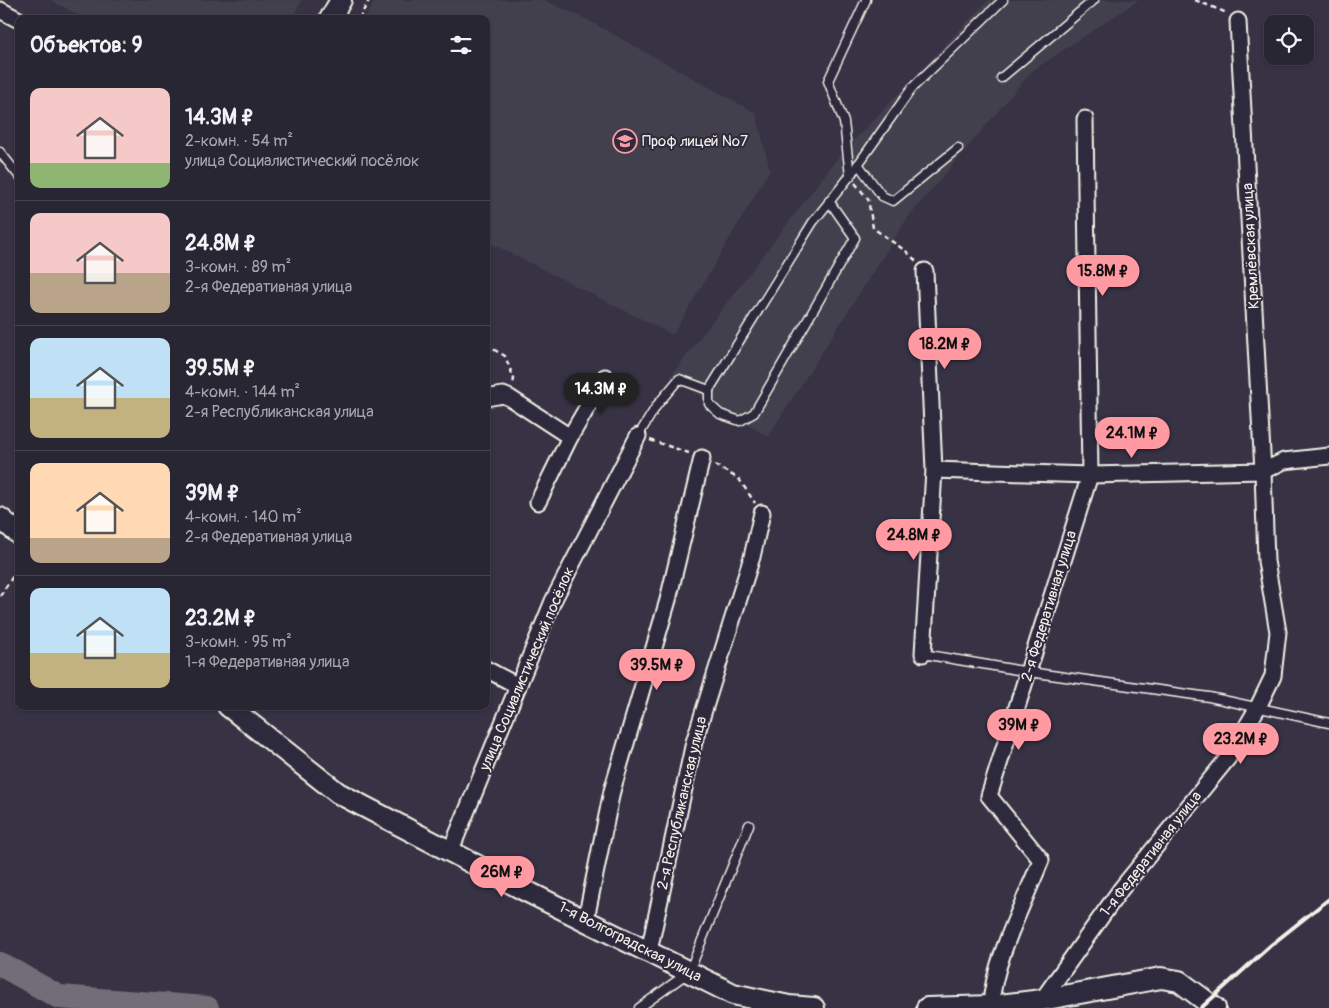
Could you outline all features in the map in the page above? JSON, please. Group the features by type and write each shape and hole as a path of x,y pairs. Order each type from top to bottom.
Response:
{"street":[{"path":"332,15 341,0"},
{"path":"0,10 15,18"},
{"name":"Кремлёвская улица","path":"1238,21 1263,471"},
{"name":"2-я Федеративная улица","path":"991,1007 992,992 998,967 1041,860 989,796 1090,475 1085,119"},
{"path":"923,654 934,470 926,271"},
{"path":"538,502 570,438 606,377"},
{"path":"490,397 503,395 510,398 570,438"},
{"name":"улица Социалистический посёлок","path":"450,852 553,601 638,436"},
{"path":"934,470 1090,475 1263,471 1284,461 1329,456"},
{"path":"586,920 612,791 668,600 702,458"},
{"name":"1-я Федеративная улица","path":"1042,1000 1121,889 1228,758 1258,707 1273,676 1278,632 1266,561 1263,471"},
{"name":"2-я Республиканская улица","path":"648,951 694,742 752,557 762,513"},
{"path":"0,518 15,531"},
{"path":"490,671 518,686"},
{"name":"1-я Волгоградская улица","path":"235,710 338,792 450,852 733,994 789,1006 814,1008"},
{"path":"927,1008 991,1007 1042,1000 1161,978 1179,981 1211,1005"}],"lane":[{"path":"850,176 844,122 828,81 866,0"},
{"path":"829,201 854,238 754,413 740,421 720,414 709,404 709,390 813,222 829,201 850,176 912,88 1003,0"},
{"path":"1001,78 1094,0"},
{"path":"858,164 882,196 893,201 958,148"},
{"path":"0,152 15,171"},
{"path":"638,436 657,405 679,379 709,390"},
{"path":"923,654 1028,672 1154,688 1329,722"},
{"path":"640,1008 689,972 749,825"}],"path":[{"path":"361,15 369,0"},
{"path":"1195,0 1223,10 1238,21"},
{"path":"850,176 868,199 873,228 907,252 926,271"},
{"path":"490,347 505,356 514,379 510,398"},
{"path":"0,596 15,573"}],"shaded area":[{"path":"50,0 302,0 294,15 78,15"},
{"name":"Проф лицей №7","path":"375,0 544,0 586,19 756,113 770,170 673,335 490,243 490,15 367,15"},
{"path":"988,0 1139,0 1032,71 907,219 768,437 670,377 839,156"}],"waterway":[{"path":"0,964 59,997 207,1008"}],"railway":[{"path":"1201,1008 1271,945 1329,899"}],"place":[{"name":"Проф лицей №7","path":"625,141"}]}
